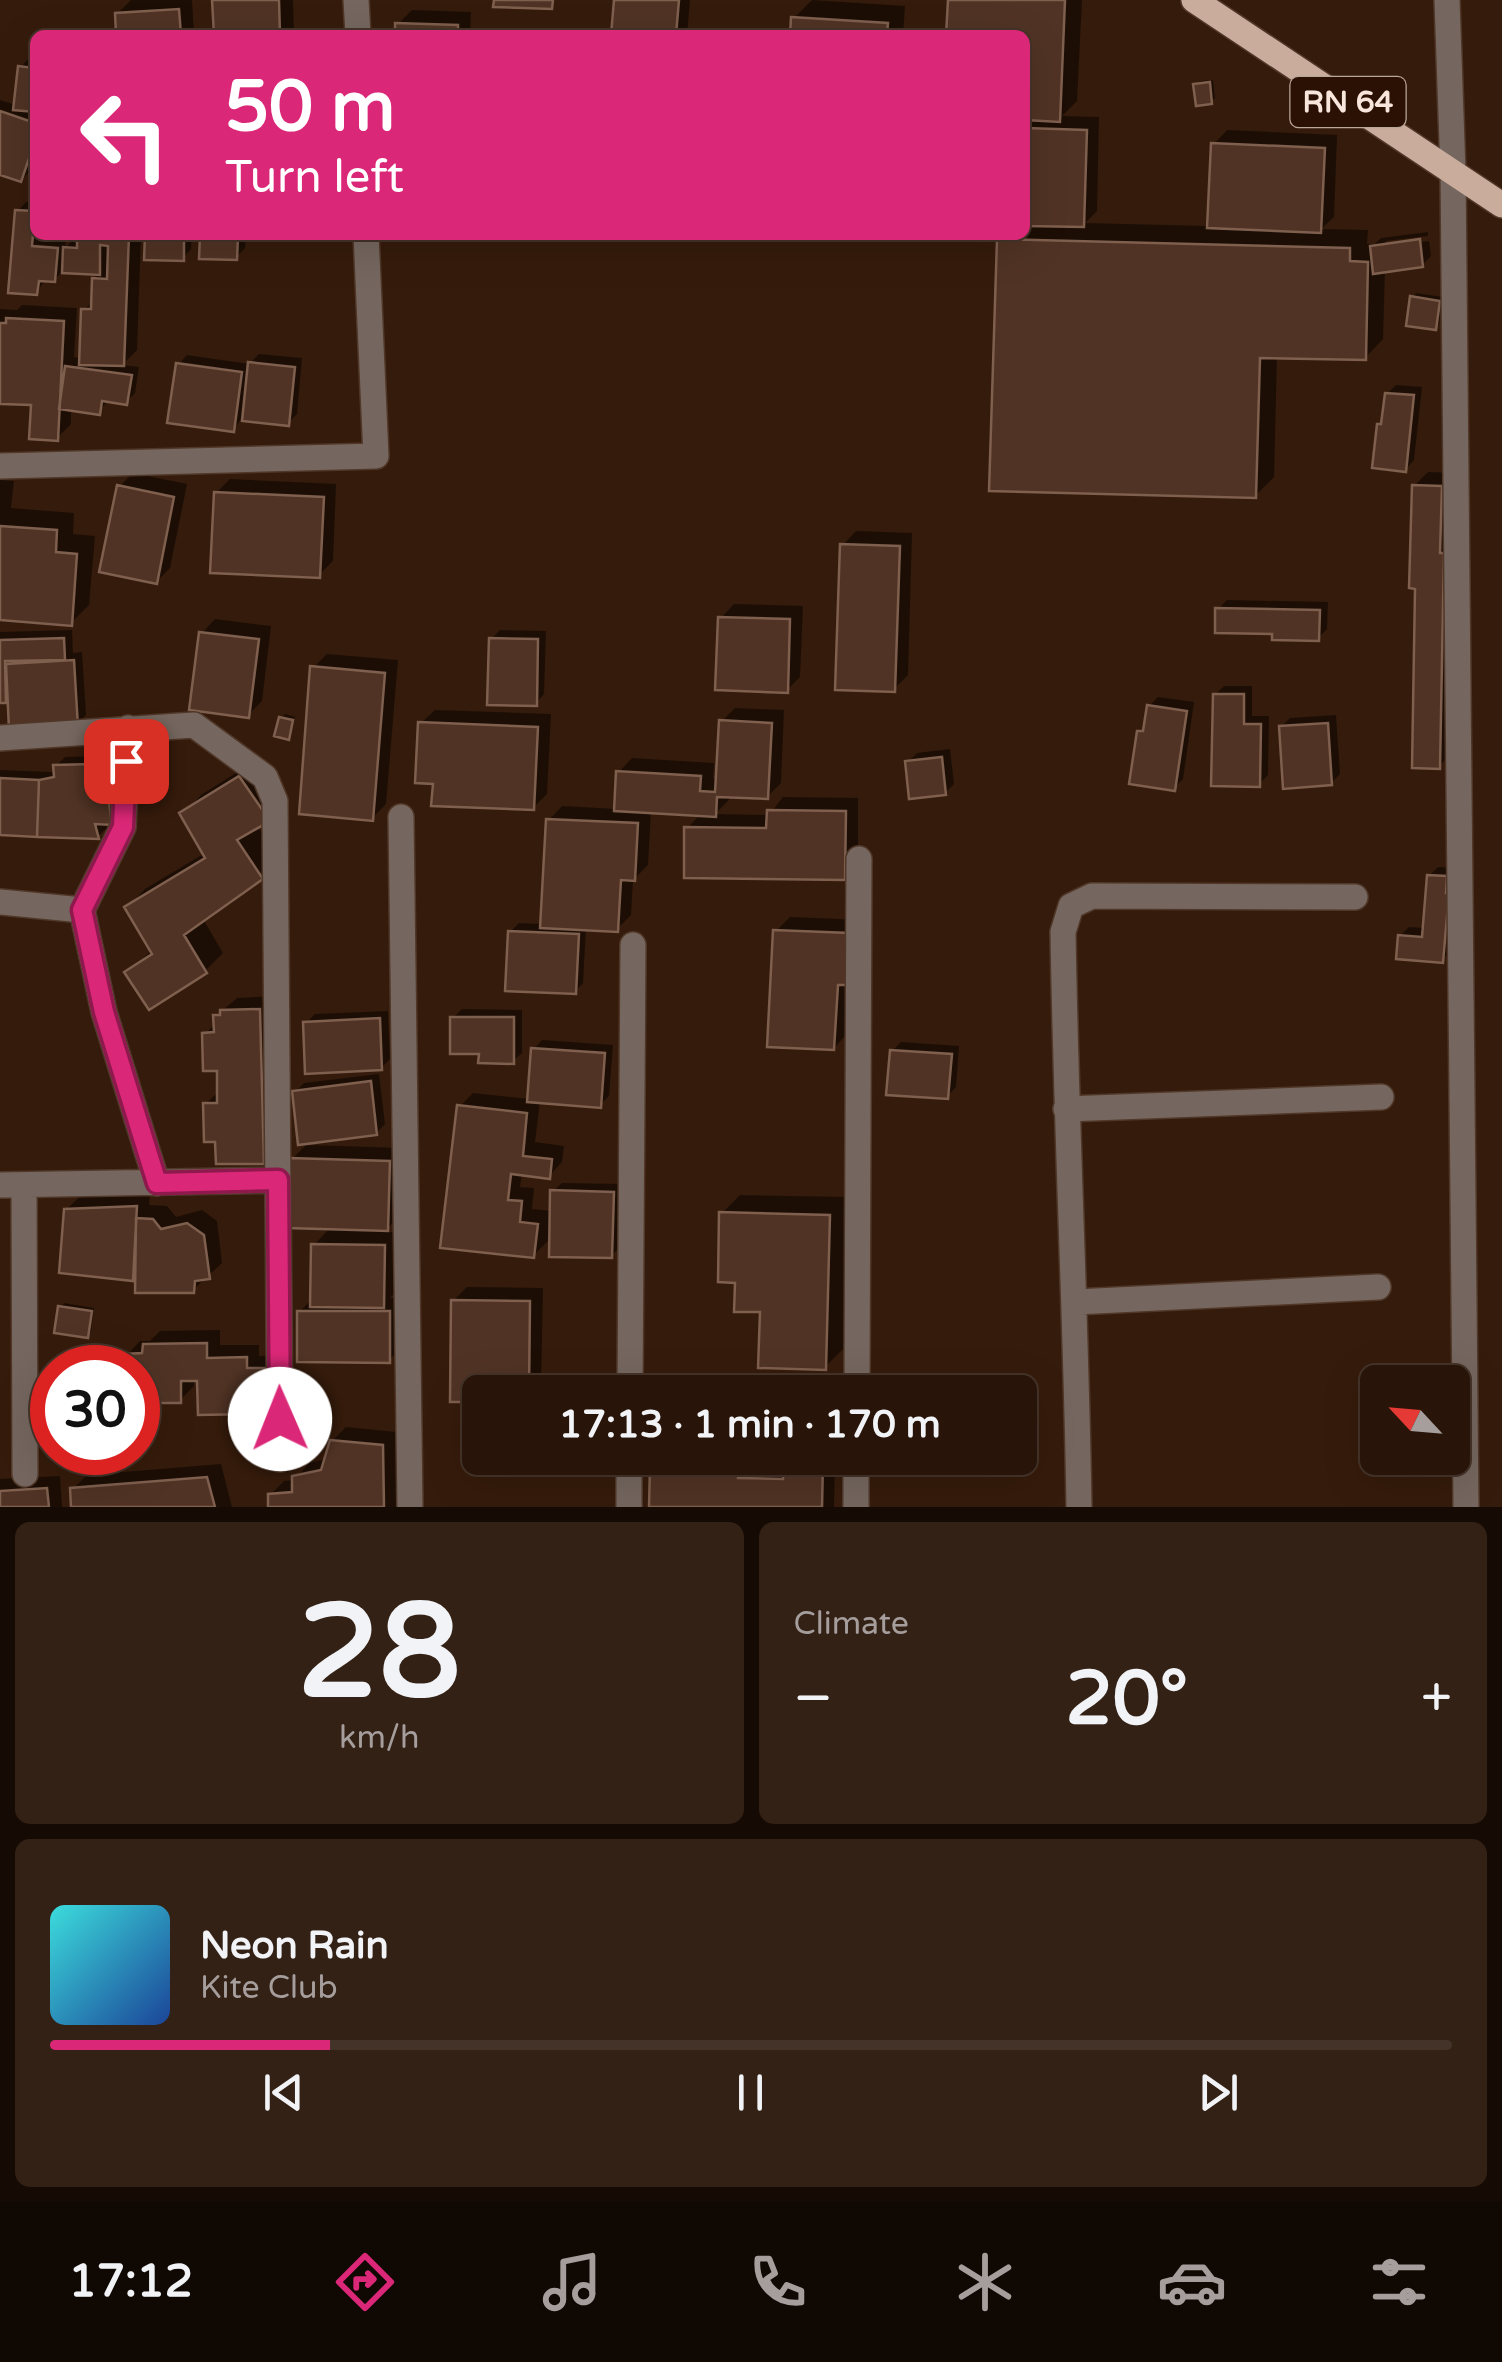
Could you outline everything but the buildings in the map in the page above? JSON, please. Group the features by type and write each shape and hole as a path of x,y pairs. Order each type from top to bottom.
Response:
{"main road":[{"name":"RN 64","path":"1194,0 1502,204"}],"street":[{"path":"356,0 358,30"},
{"path":"1447,0 1466,1507"},
{"path":"0,466 376,456 366,240"},
{"path":"0,738 194,725 266,777 275,801 280,1459"},
{"path":"128,728 123,827 82,910 104,1012 157,1183"},
{"path":"402,818 410,1507"},
{"path":"856,1375 859,859"},
{"path":"1079,1507 1063,932 1071,906 1092,896 1356,897"},
{"path":"0,902 82,910"},
{"path":"630,1375 633,945"},
{"path":"1066,1109 1381,1097"},
{"path":"25,1474 12,1185 278,1180"},
{"path":"1076,1302 1378,1287"},
{"path":"629,1507 630,1475"},
{"path":"856,1475 856,1507"}],"route":[{"path":"126,761 123,827 82,910 104,1012 157,1183 278,1180 280,1419"}]}
